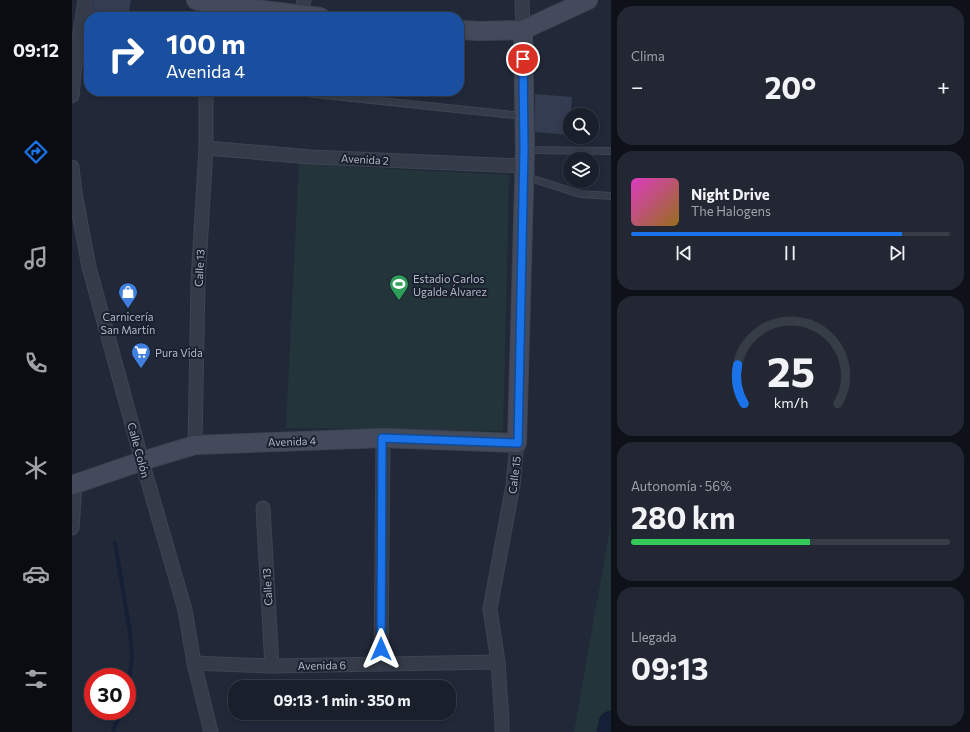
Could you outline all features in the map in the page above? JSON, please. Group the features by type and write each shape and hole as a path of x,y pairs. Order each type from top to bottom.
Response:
{"street":[{"path":"72,96 85,0"},
{"name":"Calle 15","path":"502,732 498,662 490,609 513,485 518,443 524,164 522,0"},
{"path":"464,30 523,30 588,0"},
{"path":"202,7 302,7 311,12"},
{"name":"Calle 13","path":"195,445 198,282 206,148 206,96"},
{"name":"Avenida 2","path":"206,148 311,157 524,164"},
{"name":"Calle Colón","path":"72,167 74,193 89,267 184,610 194,663 211,732"},
{"path":"381,664 382,438"},
{"name":"Avenida 4","path":"73,484 195,445 382,438 518,443"},
{"path":"72,528 73,484"},
{"name":"Calle 13","path":"263,508 272,666"},
{"name":"Avenida 6","path":"194,663 272,666 498,662"}],"lane":[{"path":"334,96 524,116"},
{"path":"524,164 611,151"},
{"path":"524,164 580,194 611,196"}],"shaded area":[{"name":"Estadio Carlos Ugalde Álvarez","path":"299,164 509,175 503,431 286,428"},
{"path":"611,522 611,732 574,732"}],"building":[{"path":"93,0 131,0 129,12 91,12"},
{"path":"535,94 572,97 571,108 563,108 563,134 535,132"}],"waterway":[{"path":"115,543 130,633 132,657 131,668"},
{"path":"113,732 118,720"},
{"path":"609,732 611,723"}],"place":[{"name":"Estadio Carlos Ugalde Álvarez","path":"399,301"},
{"name":"Carnicería San Martín","path":"128,309"},
{"name":"Pura Vida","path":"141,369"}],"route":[{"path":"381,649 382,438 518,443 524,166 523,59"}]}
